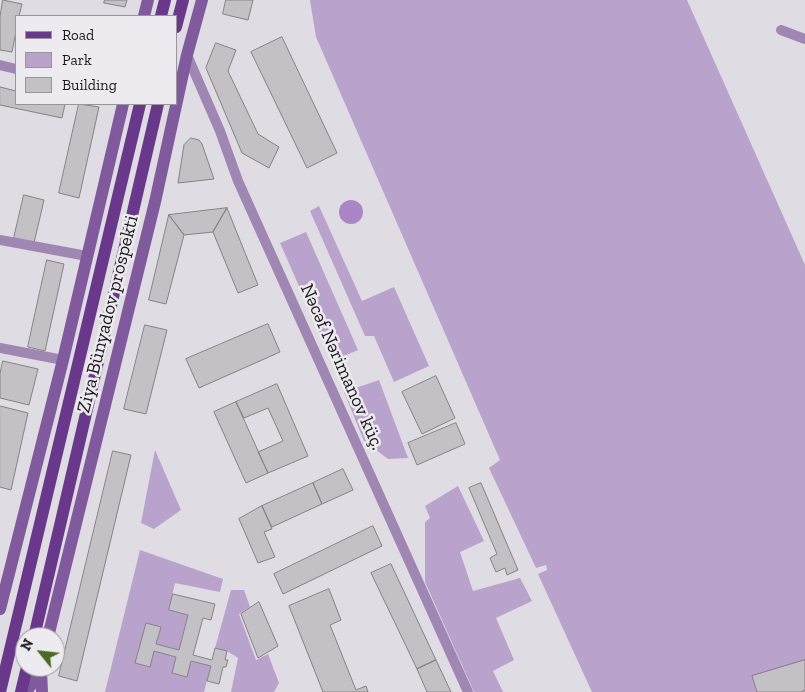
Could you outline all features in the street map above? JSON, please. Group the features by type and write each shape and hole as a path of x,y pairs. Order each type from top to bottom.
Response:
{"main road":[{"path":"144,15 148,0"},
{"path":"161,15 164,0"},
{"path":"178,20 183,0"},
{"name":"Ziya Bünyadov prospekti","path":"178,97 202,0"},
{"name":"Ziya Bünyadov prospekti","path":"0,609 63,360 123,105"},
{"name":"Ziya Bünyadov prospekti","path":"0,692 140,105"},
{"name":"Ziya Bünyadov prospekti","path":"36,627 158,105"},
{"name":"Ziya Bünyadov prospekti","path":"50,627 161,176 176,105"},
{"path":"21,692 25,677"},
{"path":"26,692 36,677"},
{"path":"36,692 39,677"},
{"path":"41,677 42,692"}],"street":[{"path":"781,30 805,39"},
{"name":"Nəcəf Nərimanov küç.","path":"187,55 220,130 238,181 468,692"},
{"path":"0,65 15,69"},
{"path":"0,240 87,256"},
{"path":"0,348 63,360"}],"green space":[{"path":"310,0 687,0 805,265 805,692 592,692 538,574 547,570 546,565 536,568 489,468 500,460 316,37"},
{"path":"319,206 362,301 394,287 429,366 394,382 374,336 365,336 310,211"},
{"path":"306,232 358,350 332,361 280,243"},
{"path":"379,380 408,458 388,459 364,441 344,392"},
{"path":"155,450 181,510 154,529 141,523"},
{"path":"458,486 484,541 460,552 473,591 520,578 532,601 496,618 514,660 493,671 503,692 474,692 425,582 425,522 430,518 425,506"},
{"path":"140,550 223,579 220,592 175,583 169,610 188,615 179,650 156,644 161,627 146,623 136,663 149,667 154,651 176,657 173,673 186,677 191,661 211,666 204,692 105,692"},
{"path":"231,590 244,590 250,607 239,614 256,660 268,654 279,683 274,692 231,692 238,658 227,651 215,648"}],"shaded area":[{"path":"351,200 356,201 362,207 362,217 356,223 351,224 346,223 340,217 339,212 340,207 346,201"}],"building":[{"path":"3,0 22,4 19,15 15,15 15,37 12,52 0,50 0,17"},
{"path":"105,0 127,0 125,7 104,3"},
{"path":"226,0 253,0 248,20 223,14"},
{"path":"282,37 337,153 307,168 251,52"},
{"path":"216,43 236,50 228,71 258,134 279,147 269,168 242,153 206,68"},
{"path":"0,87 15,91 15,105 65,105 62,118 0,105"},
{"path":"79,105 99,107 79,198 59,193"},
{"path":"191,138 199,140 202,144 214,179 178,183 184,145"},
{"path":"24,195 44,200 34,243 14,238"},
{"path":"227,208 258,285 238,293 213,232"},
{"path":"227,208 213,232 184,235 169,215"},
{"path":"169,215 184,235 166,304 149,300"},
{"path":"47,260 64,264 45,351 28,347"},
{"path":"268,324 280,352 199,388 186,359"},
{"path":"145,325 167,330 146,414 124,409"},
{"path":"3,361 38,369 29,405 0,398 0,374"},
{"path":"436,376 455,418 422,434 402,392"},
{"path":"277,384 308,456 268,473 258,452 283,441 268,408 244,418 236,402"},
{"path":"236,402 268,473 246,483 214,412"},
{"path":"0,406 28,413 11,490 0,487"},
{"path":"456,423 465,444 417,465 408,443"},
{"path":"113,451 131,455 77,681 63,677 65,677 65,651"},
{"path":"343,469 353,490 322,504 313,483"},
{"path":"313,483 322,504 272,527 262,506"},
{"path":"481,483 518,570 507,575 505,568 496,572 490,558 497,554 469,488"},
{"path":"262,506 272,529 264,532 275,557 258,563 239,519"},
{"path":"373,526 382,546 283,594 274,574"},
{"path":"391,564 436,660 417,669 371,573"},
{"path":"329,589 341,620 330,625 356,690 366,686 368,692 323,692 289,606"},
{"path":"173,594 215,604 211,620 203,618 193,655 212,660 215,648 227,651 225,660 228,660 226,667 223,667 219,684 207,681 211,666 191,661 187,677 172,673 176,657 154,651 150,667 135,663 146,623 161,627 156,644 179,650 188,615 169,610"},
{"path":"259,602 278,646 258,658 241,614"},
{"path":"436,660 451,692 427,692 417,669"},
{"path":"805,660 805,690 801,692 757,692 752,676"}]}
